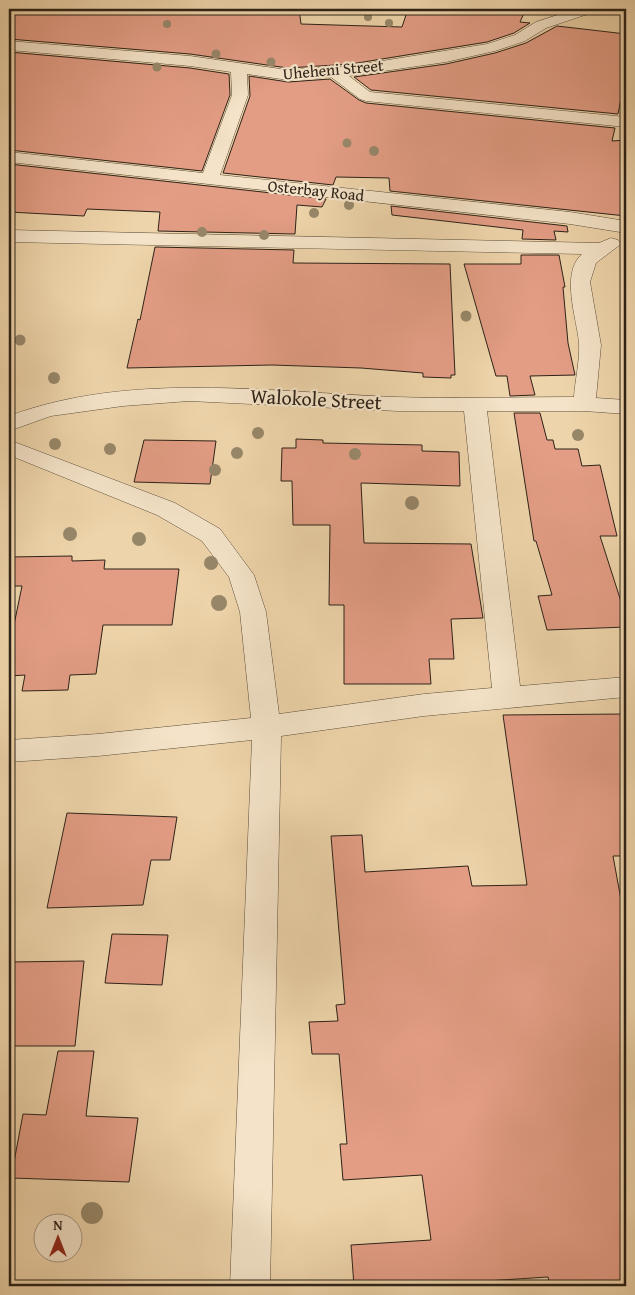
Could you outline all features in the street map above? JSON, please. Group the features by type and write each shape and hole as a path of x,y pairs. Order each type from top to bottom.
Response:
{"street":[{"path":"541,25 547,9"},
{"name":"Uheheni Street","path":"9,45 190,61 239,70 288,75 334,72 446,57 490,48 520,38 541,25 589,9"},
{"path":"210,178 240,95 239,70"},
{"path":"334,72 366,96 626,122"},
{"name":"Osterbay Road","path":"9,157 570,218 624,227"},
{"path":"584,404 590,345 580,282 587,260 612,243 624,227"},
{"path":"9,236 604,248"},
{"name":"Walokole Street","path":"9,424 47,410 123,399 189,394 380,403 584,404 626,407"},
{"path":"475,404 507,696"},
{"path":"9,447 166,510 211,535 241,575 253,612 259,675 267,727 250,1286"},
{"path":"9,751 98,745 267,727 424,705 507,696 626,687"}],"building":[{"path":"9,9 299,9 301,24 402,27 407,12 415,13 415,9 487,9 524,13 520,22 530,23 514,33 487,42 351,64 288,68 190,54 9,39"},
{"path":"557,26 626,34 626,73 618,114 371,90 354,77 446,64 495,53 526,43"},
{"path":"9,52 190,68 229,74 230,95 202,171 9,150"},
{"path":"249,76 288,82 330,79 366,103 615,128 612,141 626,140 626,216 390,191 389,178 336,177 333,185 223,173 250,96"},
{"path":"9,164 326,199 322,207 297,205 295,234 158,231 160,212 87,209 84,216 9,212"},
{"path":"391,206 567,226 568,232 554,231 556,240 522,239 523,230 392,215"},
{"path":"155,247 294,250 293,263 450,264 455,375 451,375 451,378 423,377 423,373 361,368 272,365 127,368 138,319 140,320"},
{"path":"521,255 559,255 565,287 563,287 568,343 575,375 530,376 535,395 510,396 507,376 496,376 464,264 521,264"},
{"path":"514,413 540,413 547,440 553,440 555,449 578,449 582,466 600,465 617,536 600,536 626,617 626,627 547,630 538,596 552,595 536,541 534,541"},
{"path":"296,439 323,440 323,443 422,445 422,451 459,452 460,486 361,483 364,543 471,544 483,618 451,619 454,659 429,659 431,684 344,684 344,605 329,605 330,525 293,525 292,481 281,481 282,448 296,448"},
{"path":"144,440 216,441 210,484 134,482"},
{"path":"72,556 72,561 105,560 104,569 179,569 172,625 103,625 96,674 70,675 68,690 22,691 25,675 9,676 9,649 22,586 9,586 9,557"},
{"path":"626,714 626,856 613,856 626,927 626,1286 550,1286 548,1277 409,1286 354,1286 351,1245 431,1240 422,1175 343,1180 340,1144 347,1144 339,1054 312,1054 309,1022 338,1021 336,1005 345,1004 331,836 362,835 365,872 468,866 472,886 527,885 503,715"},
{"path":"67,813 177,817 170,860 151,860 143,905 47,908"},
{"path":"112,934 168,935 162,985 105,983"},
{"path":"84,961 75,1046 9,1046 9,962"},
{"path":"58,1051 94,1051 86,1116 138,1118 129,1182 11,1178 23,1114 46,1115"}]}
